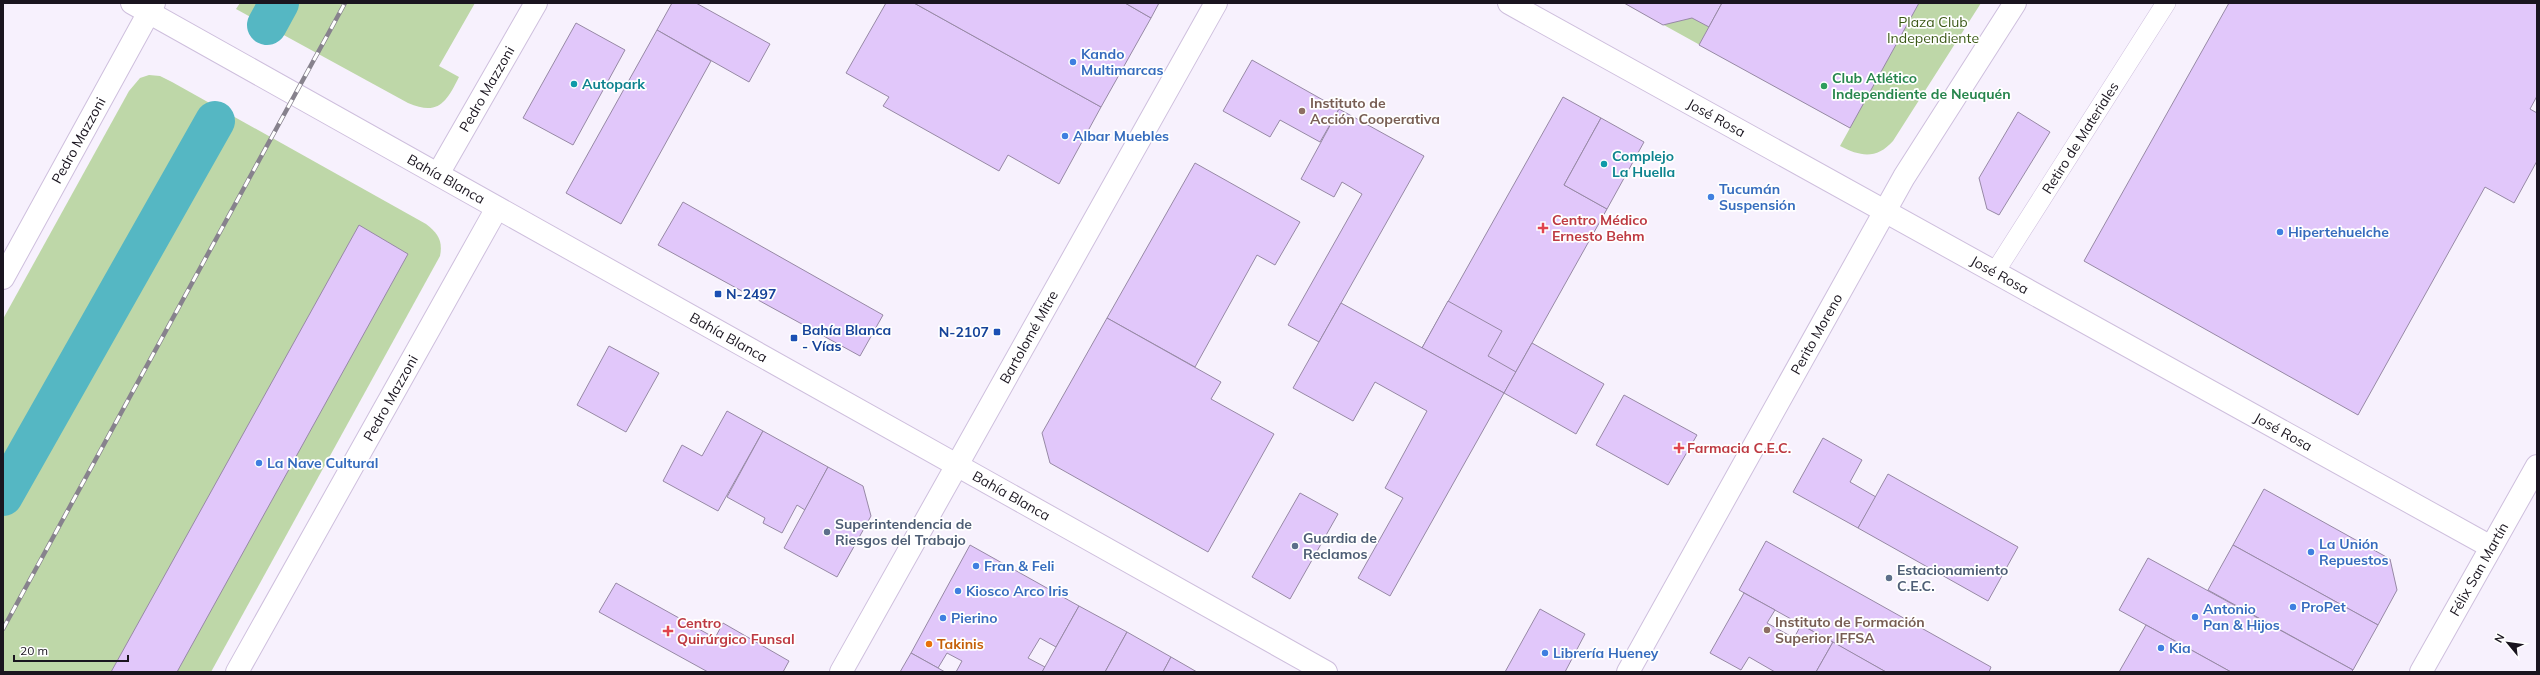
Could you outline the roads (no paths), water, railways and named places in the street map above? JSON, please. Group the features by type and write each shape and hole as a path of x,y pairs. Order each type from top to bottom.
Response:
{"main road":[{"name":"Pedro Mazzoni","path":"438,174 536,3"},
{"name":"Bartolomé Mitre","path":"841,672 1216,3"},
{"name":"José Rosa","path":"1509,3 2492,547"},
{"name":"Perito Moreno","path":"1628,672 1919,151 2015,3"},
{"name":"Pedro Mazzoni","path":"3,278 145,6"},
{"name":"Bahía Blanca","path":"145,6 497,208 1326,672"},
{"name":"Pedro Mazzoni","path":"237,672 497,208"},
{"name":"Félix San Martín","path":"2421,672 2537,466"}],"lane":[{"name":"Retiro de Materiales","path":"1995,272 2166,3"}],"waterway":[{"path":"267,25 279,3"},
{"path":"3,496 215,121"}],"railway":[{"path":"3,629 345,3"}],"place":[{"name":"Kando Multimarcas","path":"1073,62"},
{"name":"Autopark","path":"574,84"},
{"name":"Club Atlético Independiente de Neuquén","path":"1824,86"},
{"name":"Instituto de Acción Cooperativa","path":"1302,111"},
{"name":"Albar Muebles","path":"1065,136"},
{"name":"Complejo La Huella","path":"1604,164"},
{"name":"Tucumán Suspensión","path":"1711,197"},
{"name":"Centro Médico Ernesto Behm","path":"1543,228"},
{"name":"Hipertehuelche","path":"2280,232"},
{"name":"N-2497","path":"718,294"},
{"name":"N-2107","path":"997,332"},
{"name":"Bahía Blanca - Vías","path":"794,338"},
{"name":"Farmacia C.E.C.","path":"1679,448"},
{"name":"La Nave Cultural","path":"259,463"},
{"name":"Superintendencia de Riesgos del Trabajo","path":"827,532"},
{"name":"Guardia de Reclamos","path":"1295,546"},
{"name":"La Unión Repuestos","path":"2311,552"},
{"name":"Fran & Feli","path":"976,566"},
{"name":"Estacionamiento C.E.C.","path":"1889,578"},
{"name":"Kiosco Arco Iris","path":"958,591"},
{"name":"ProPet","path":"2293,607"},
{"name":"Antonio Pan & Hijos","path":"2195,617"},
{"name":"Pierino","path":"943,618"},
{"name":"Instituto de Formación Superior IFFSA","path":"1767,630"},
{"name":"Centro Quirúrgico Funsal","path":"668,631"},
{"name":"Takinis","path":"929,644"},
{"name":"Kia","path":"2161,648"},
{"name":"Librería Hueney","path":"1545,653"}],"park label":[{"name":"Plaza Club Independiente","path":"1933,30"}]}
